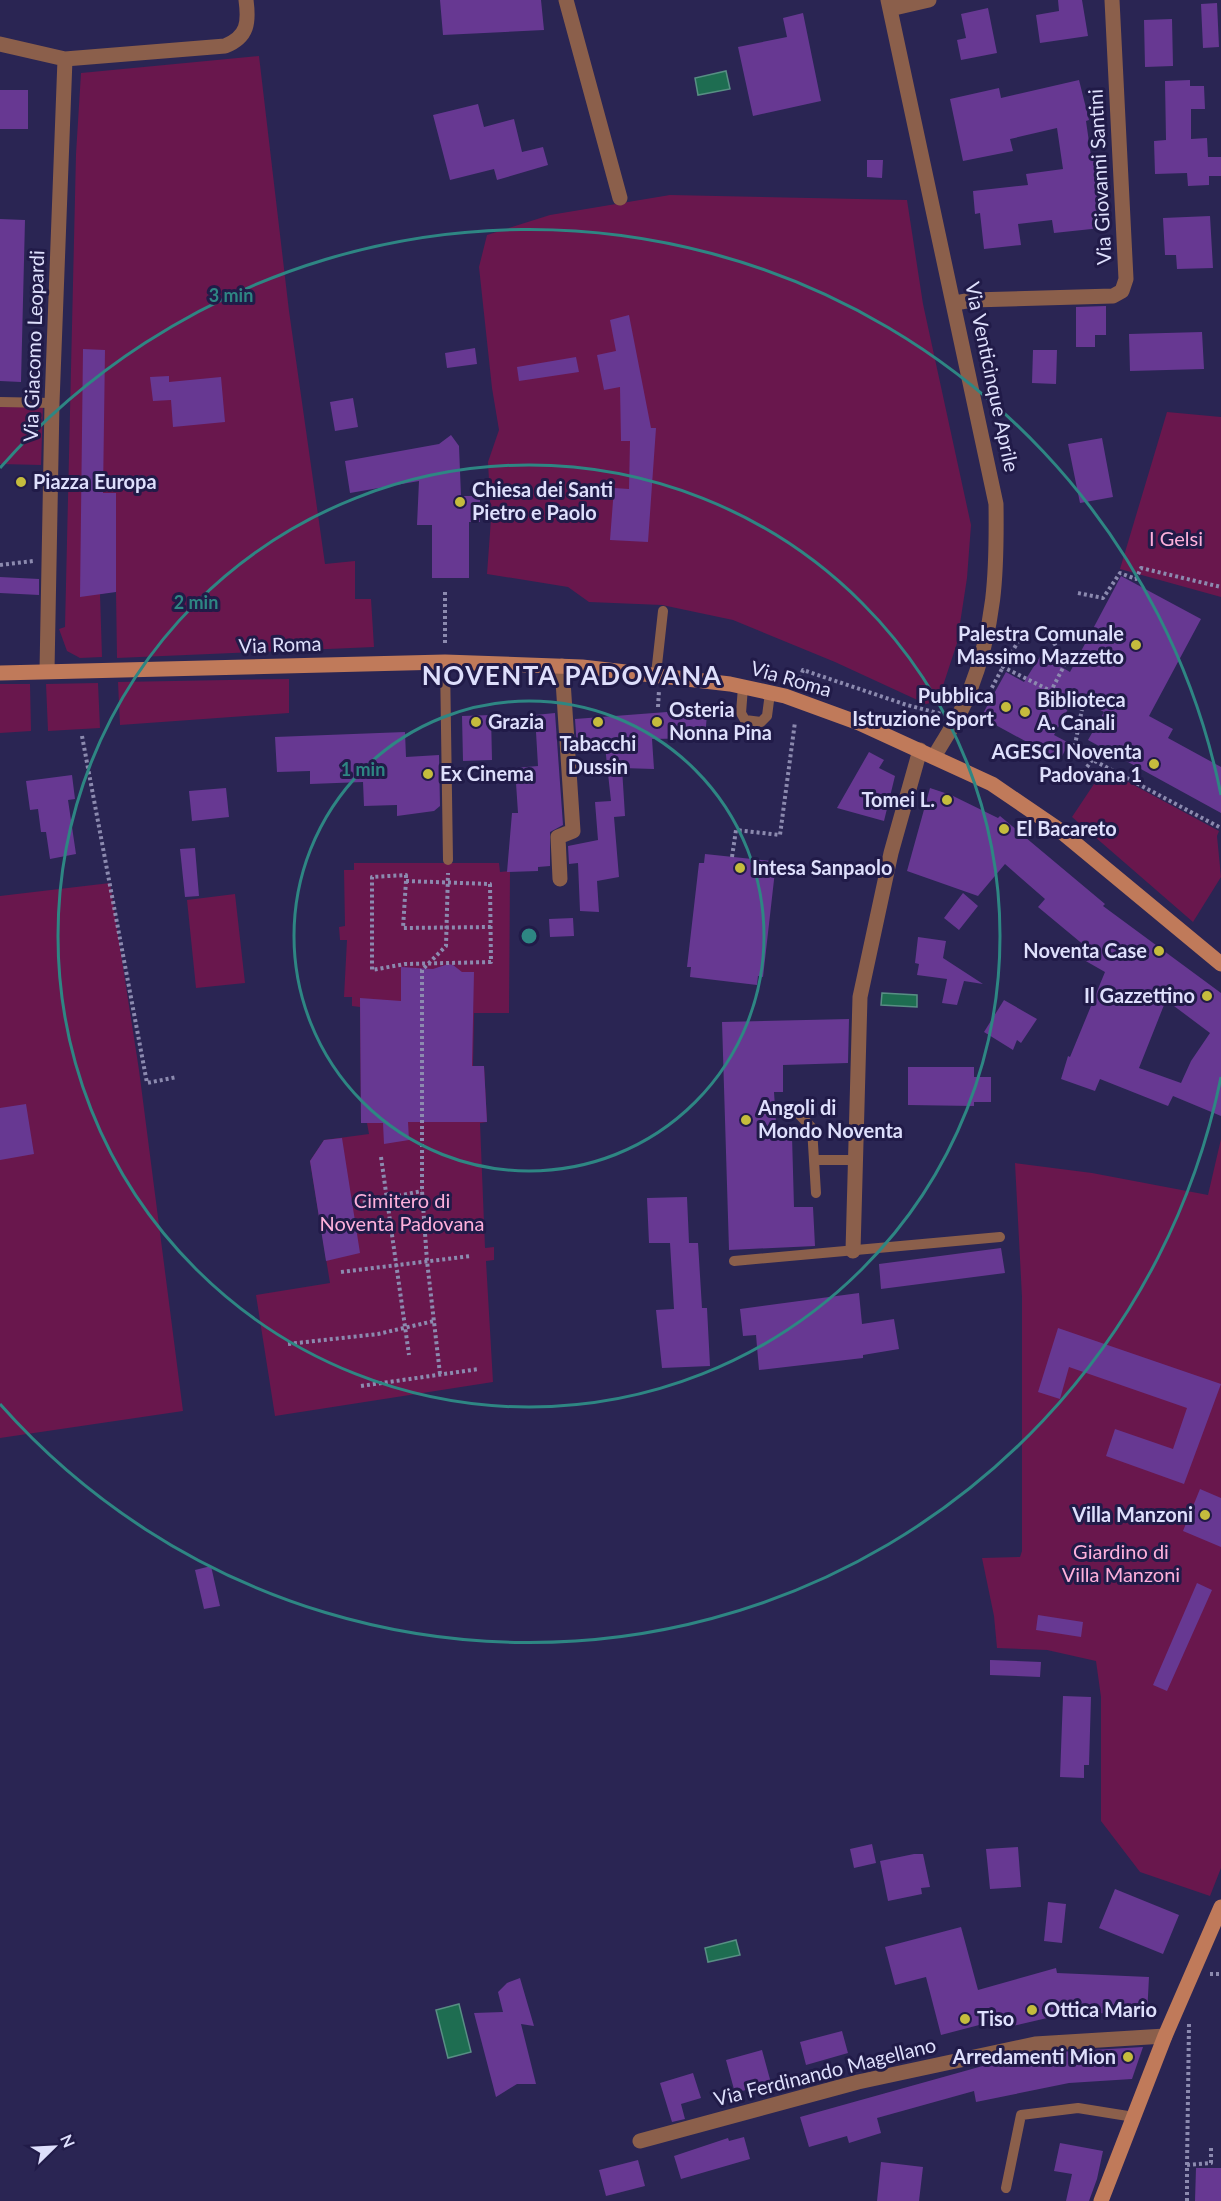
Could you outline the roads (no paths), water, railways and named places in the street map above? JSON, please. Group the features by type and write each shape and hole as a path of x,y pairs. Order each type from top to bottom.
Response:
{"street":[{"path":"0,44 65,59 225,46 236,42 244,33 249,20 246,0"},
{"path":"566,0 620,198"},
{"path":"889,4 929,0"},
{"name":"Via Giovanni Santini","path":"955,303 972,300 1113,296 1122,291 1126,279 1112,0"},
{"name":"Via Venticinque Aprile","path":"889,4 955,303 996,504 997,575 990,628 969,694 934,757"},
{"name":"Via Giacomo Leopardi","path":"47,671 52,403 65,59"},
{"name":"Via Roma","path":"0,673 445,662 561,666 656,674 770,693 799,700 920,750 992,784 1059,829 1221,964"},
{"path":"560,879 558,837 573,831 561,666"},
{"path":"854,1251 860,997 891,853 920,750"},
{"path":"1101,2201 1165,2036 1221,1907"},
{"name":"Via Ferdinando Magellano","path":"640,2141 858,2082 1035,2043 1165,2036"}],"lane":[{"path":"0,402 52,403"},
{"path":"656,674 663,611"},
{"path":"445,662 448,860"},
{"path":"743,687 741,713 745,720 751,722 761,722 767,716 770,693"},
{"path":"797,1112 812,1128 816,1193"},
{"path":"814,1160 856,1160"},
{"path":"734,1261 1000,1237"},
{"path":"1006,2188 1022,2115 1078,2108 1134,2117"}],"place":[{"name":"Piazza Europa","path":"21,482"},
{"name":"Chiesa dei Santi Pietro e Paolo","path":"460,502"},
{"name":"Palestra Comunale Massimo Mazzetto","path":"1136,645"},
{"name":"Pubblica Istruzione Sport","path":"1006,707"},
{"name":"Biblioteca A. Canali","path":"1025,712"},
{"name":"Grazia","path":"476,722"},
{"name":"Tabacchi Dussin","path":"598,722"},
{"name":"Osteria Nonna Pina","path":"657,722"},
{"name":"AGESCI Noventa Padovana 1","path":"1154,764"},
{"name":"Ex Cinema","path":"428,774"},
{"name":"Tomei L.","path":"947,800"},
{"name":"El Bacareto","path":"1004,829"},
{"name":"Intesa Sanpaolo","path":"740,868"},
{"name":"Noventa Case","path":"1159,951"},
{"name":"Il Gazzettino","path":"1207,996"},
{"name":"Angoli di Mondo Noventa","path":"746,1120"},
{"name":"Villa Manzoni","path":"1205,1515"},
{"name":"Ottica Mario","path":"1032,2010"},
{"name":"Tiso","path":"965,2019"},
{"name":"Arredamenti Mion","path":"1128,2057"}],"district":[{"name":"NOVENTA PADOVANA","path":"572,676"}],"park label":[{"name":"I Gelsi","path":"1176,539"},
{"name":"Cimitero di Noventa Padovana","path":"402,1212"},
{"name":"Giardino di Villa Manzoni","path":"1121,1564"}]}
